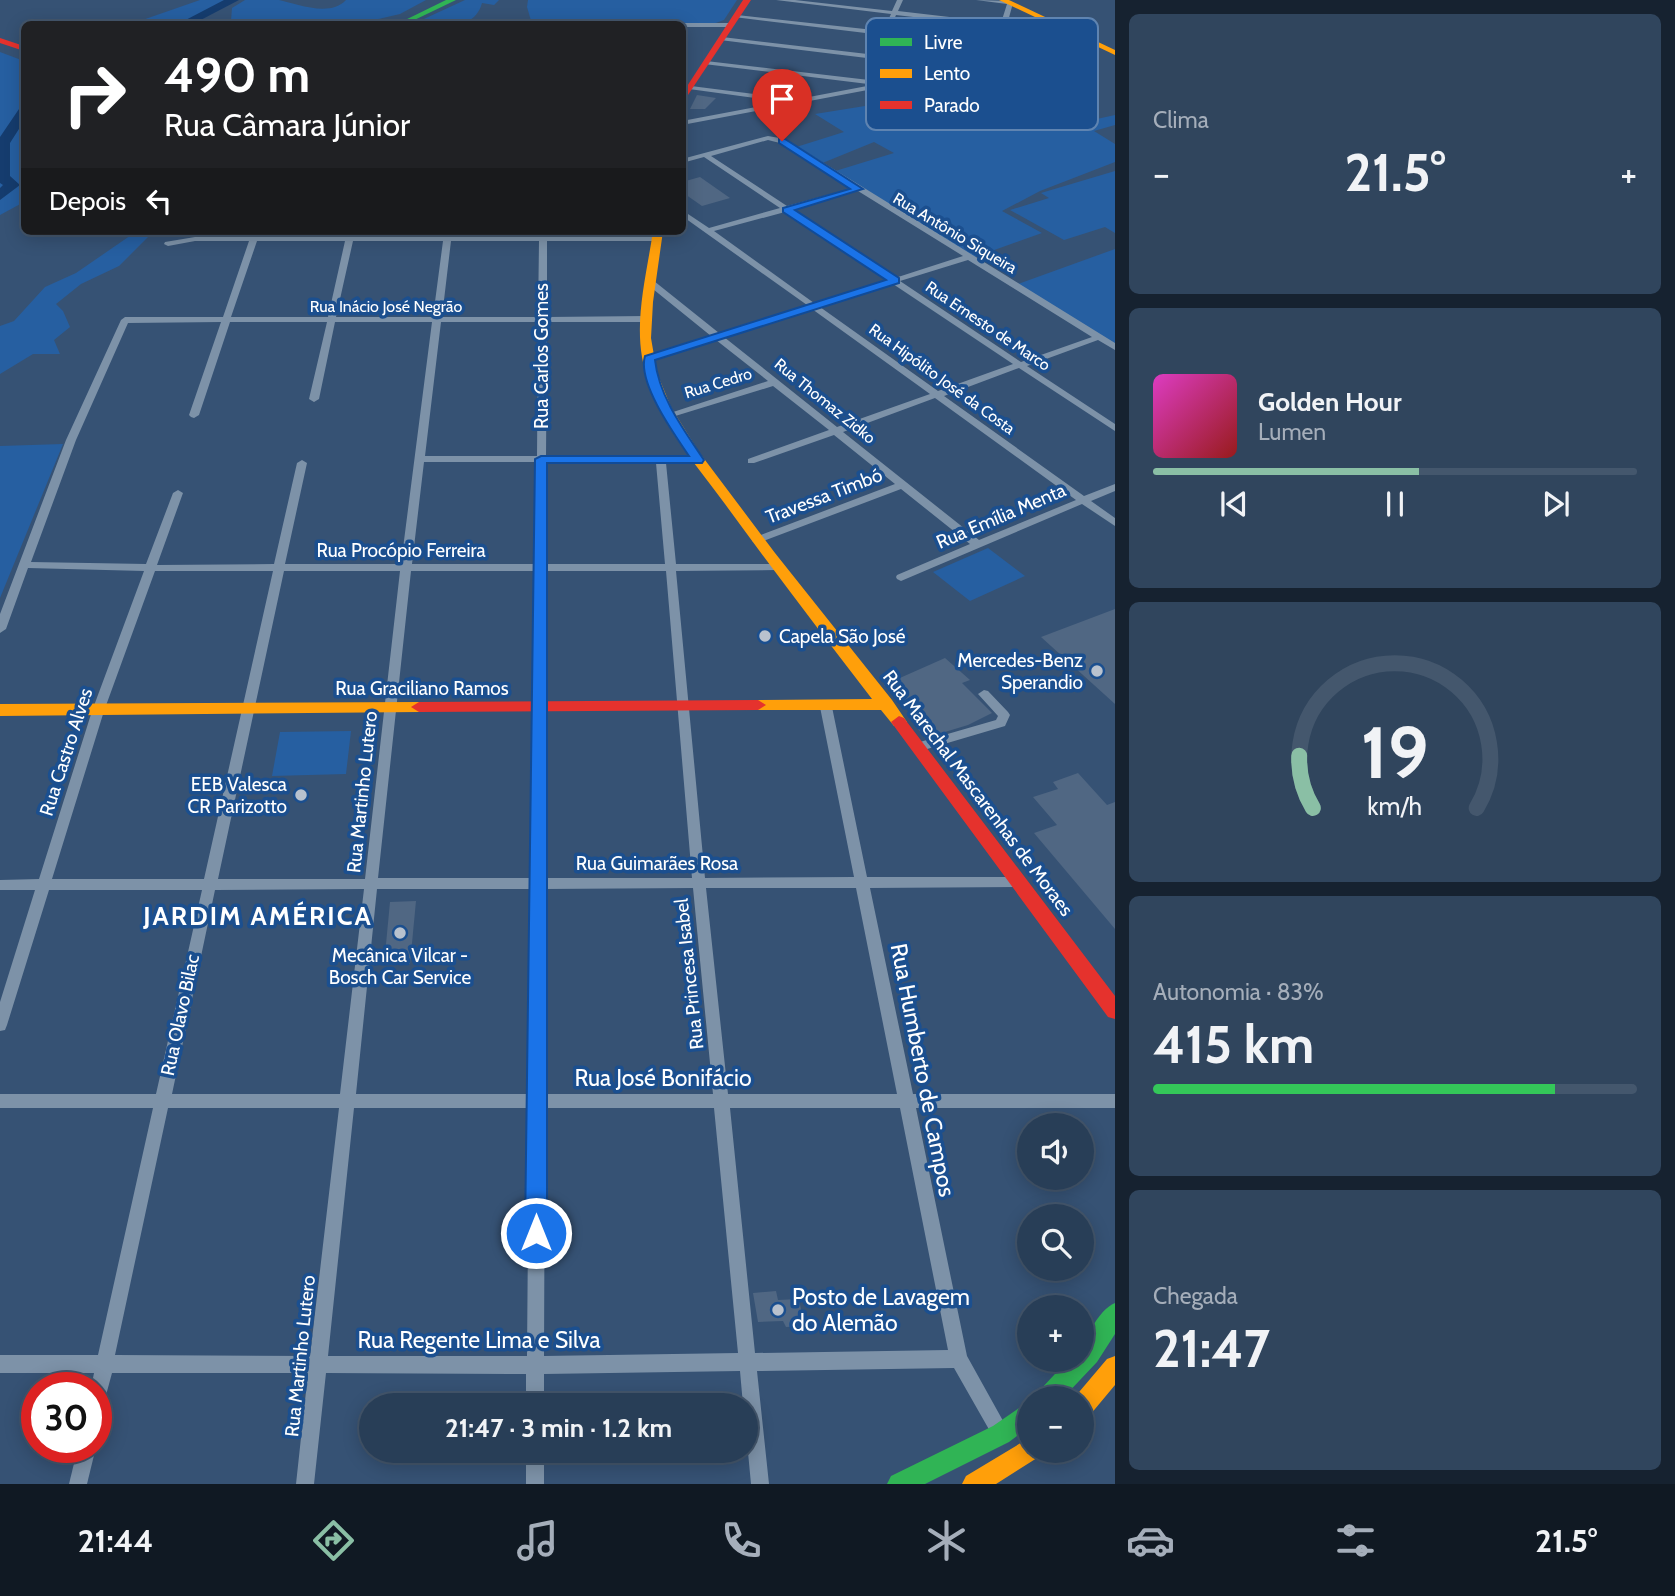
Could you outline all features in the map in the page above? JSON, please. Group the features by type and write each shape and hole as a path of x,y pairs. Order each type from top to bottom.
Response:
{"main road":[{"path":"407,21 452,0"},
{"path":"686,96 747,0"},
{"path":"1007,1 1044,18"},
{"path":"0,40 21,48"},
{"path":"1098,44 1115,53"},
{"name":"Rua Marechal Mascarenhas de Moraes","path":"658,235 647,320 649,358 651,373 668,415 777,567 887,704 1115,1011"},
{"name":"Rua Graciliano Ramos","path":"0,710 685,708 887,704"},
{"path":"1059,1386 1089,1354 1115,1314"},
{"path":"1094,1392 1115,1367"},
{"path":"899,1484 1001,1434 1017,1422"},
{"path":"980,1483 1017,1458"}],"street":[{"path":"779,0 940,18"},
{"path":"893,18 900,0"},
{"path":"979,0 1007,1"},
{"path":"686,25 866,33"},
{"path":"730,27 866,56"},
{"path":"706,63 866,84"},
{"path":"686,122 866,86"},
{"path":"691,88 798,101"},
{"name":"Rua Antônio Siqueira","path":"705,155 768,138 782,141 1115,347"},
{"path":"686,160 705,155"},
{"name":"Rua Ernesto de Marco","path":"705,155 1115,428"},
{"path":"709,230 858,189"},
{"name":"Rua Hipólito José da Costa","path":"686,215 1115,523"},
{"path":"314,399 350,235"},
{"path":"168,244 195,239 253,240 350,235 658,235"},
{"name":"Rua Martinho Lutero","path":"305,1484 406,568 422,459 448,235"},
{"name":"Rua Carlos Gomes","path":"535,1393 541,567 540,320 543,236"},
{"path":"194,415 253,240"},
{"path":"649,358 969,257"},
{"name":"Rua Thomaz Zidko","path":"651,283 978,545"},
{"name":"Rua Inácio José Negrão","path":"26,565 71,440 125,320 647,320"},
{"path":"751,461 1099,337"},
{"name":"Rua Cedro","path":"668,415 776,382"},
{"path":"422,459 698,460"},
{"name":"Rua Princesa Isabel","path":"661,460 720,1101 760,1484"},
{"name":"Rua Olavo Bilac","path":"103,1372 302,463"},
{"name":"Travessa Timbó","path":"757,540 904,484"},
{"name":"Rua Emília Menta","path":"901,578 1115,487"},
{"name":"Rua Castro Alves","path":"0,1025 98,711 178,493"},
{"path":"0,629 26,565"},
{"name":"Rua Procópio Ferreira","path":"26,565 149,568 777,567"},
{"path":"918,747 1001,723 1004,715 984,694"},
{"name":"Rua Humberto de Campos","path":"827,707 958,1359 1001,1434"},
{"name":"Rua Guimarães Rosa","path":"0,885 1019,882"},
{"name":"Rua José Bonifácio","path":"0,1101 1115,1101"},
{"name":"Rua Regente Lima e Silva","path":"0,1364 535,1365 958,1359"},
{"path":"78,1484 83,1463"},
{"path":"535,1463 535,1484"}],"shaded area":[{"path":"200,0 233,0 195,17 203,21 140,21"},
{"path":"245,0 279,0 322,9 339,5 346,0 426,0 400,14 370,21 231,21 232,8"},
{"path":"465,0 499,0 494,5 482,3 478,13 467,21 420,21"},
{"path":"528,0 737,0 724,20 713,24 686,24 686,21 531,21"},
{"path":"0,52 21,60 21,204 0,215"},
{"path":"866,106 866,130 1098,130 1094,131 1115,144 1115,162 1040,191 1002,211 1042,233 972,258 832,172 894,153 874,142 820,164 793,148 844,132 815,114"},
{"path":"1115,115 1115,125 1098,130 1098,119"},
{"path":"1115,171 1115,233 1105,227 1064,240 1010,210 1049,198 1041,193"},
{"path":"131,235 150,235 119,266 81,284 56,304 63,311 70,327 54,340 60,354 33,354 0,374 0,326 14,321 45,287 76,273"},
{"path":"1115,249 1115,346 1015,285"},
{"path":"63,444 0,598 0,446"},
{"path":"988,548 1025,576 970,601 933,572"},
{"path":"351,731 346,774 272,776 280,732"}],"building":[{"path":"697,95 716,98 705,109 690,109"},
{"path":"700,177 730,198 702,206 686,195 686,181"},
{"name":"Mercedes-Benz Sperandio","path":"1115,609 1115,704 1041,637"},
{"path":"945,658 970,680 962,683 992,713 968,725 925,738 908,716 912,714 884,685"},
{"path":"1078,773 1107,805 1115,802 1115,929 1034,833 1057,825 1033,797 1058,789 1053,782"},
{"name":"Mecânica Vilcar - Bosch Car Service","path":"416,901 410,964 384,965 390,902"},
{"name":"Posto de Lavagem do Alemão","path":"776,1291 778,1300 799,1299 804,1326 786,1327 783,1321 758,1322 753,1293"}],"waterway":[{"path":"190,21 233,0"},
{"path":"0,195 13,185 3,178 3,143 21,116"}],"traffic: fast":[{"path":"407,21 452,0"},
{"path":"1059,1386 1089,1354 1115,1314"},
{"path":"899,1484 1001,1434 1017,1422"}],"traffic: slow":[{"path":"1003,0 1041,18"},
{"path":"1098,45 1115,53"},
{"path":"657,235 646,320 647,356 657,391 674,424 706,470 899,722"},
{"path":"758,705 887,704"},
{"path":"0,710 419,707"},
{"path":"1094,1392 1115,1367"},
{"path":"974,1484 1017,1457"}],"traffic: jam":[{"path":"686,96 747,0"},
{"path":"0,40 21,48"},
{"path":"419,707 758,705"},
{"path":"899,722 1115,1011"}],"place":[{"name":"Capela São José","path":"765,636"},
{"name":"Mercedes-Benz Sperandio","path":"1097,671"},
{"name":"EEB Valesca CR Parizotto","path":"301,795"},
{"name":"Mecânica Vilcar - Bosch Car Service","path":"400,933"},
{"name":"Posto de Lavagem do Alemão","path":"778,1310"}],"district":[{"name":"JARDIM AMÉRICA","path":"258,916"}],"route":[{"path":"536,1233 541,459 698,460 668,415 651,373 649,358 895,281 787,210 858,189 782,141"}]}
